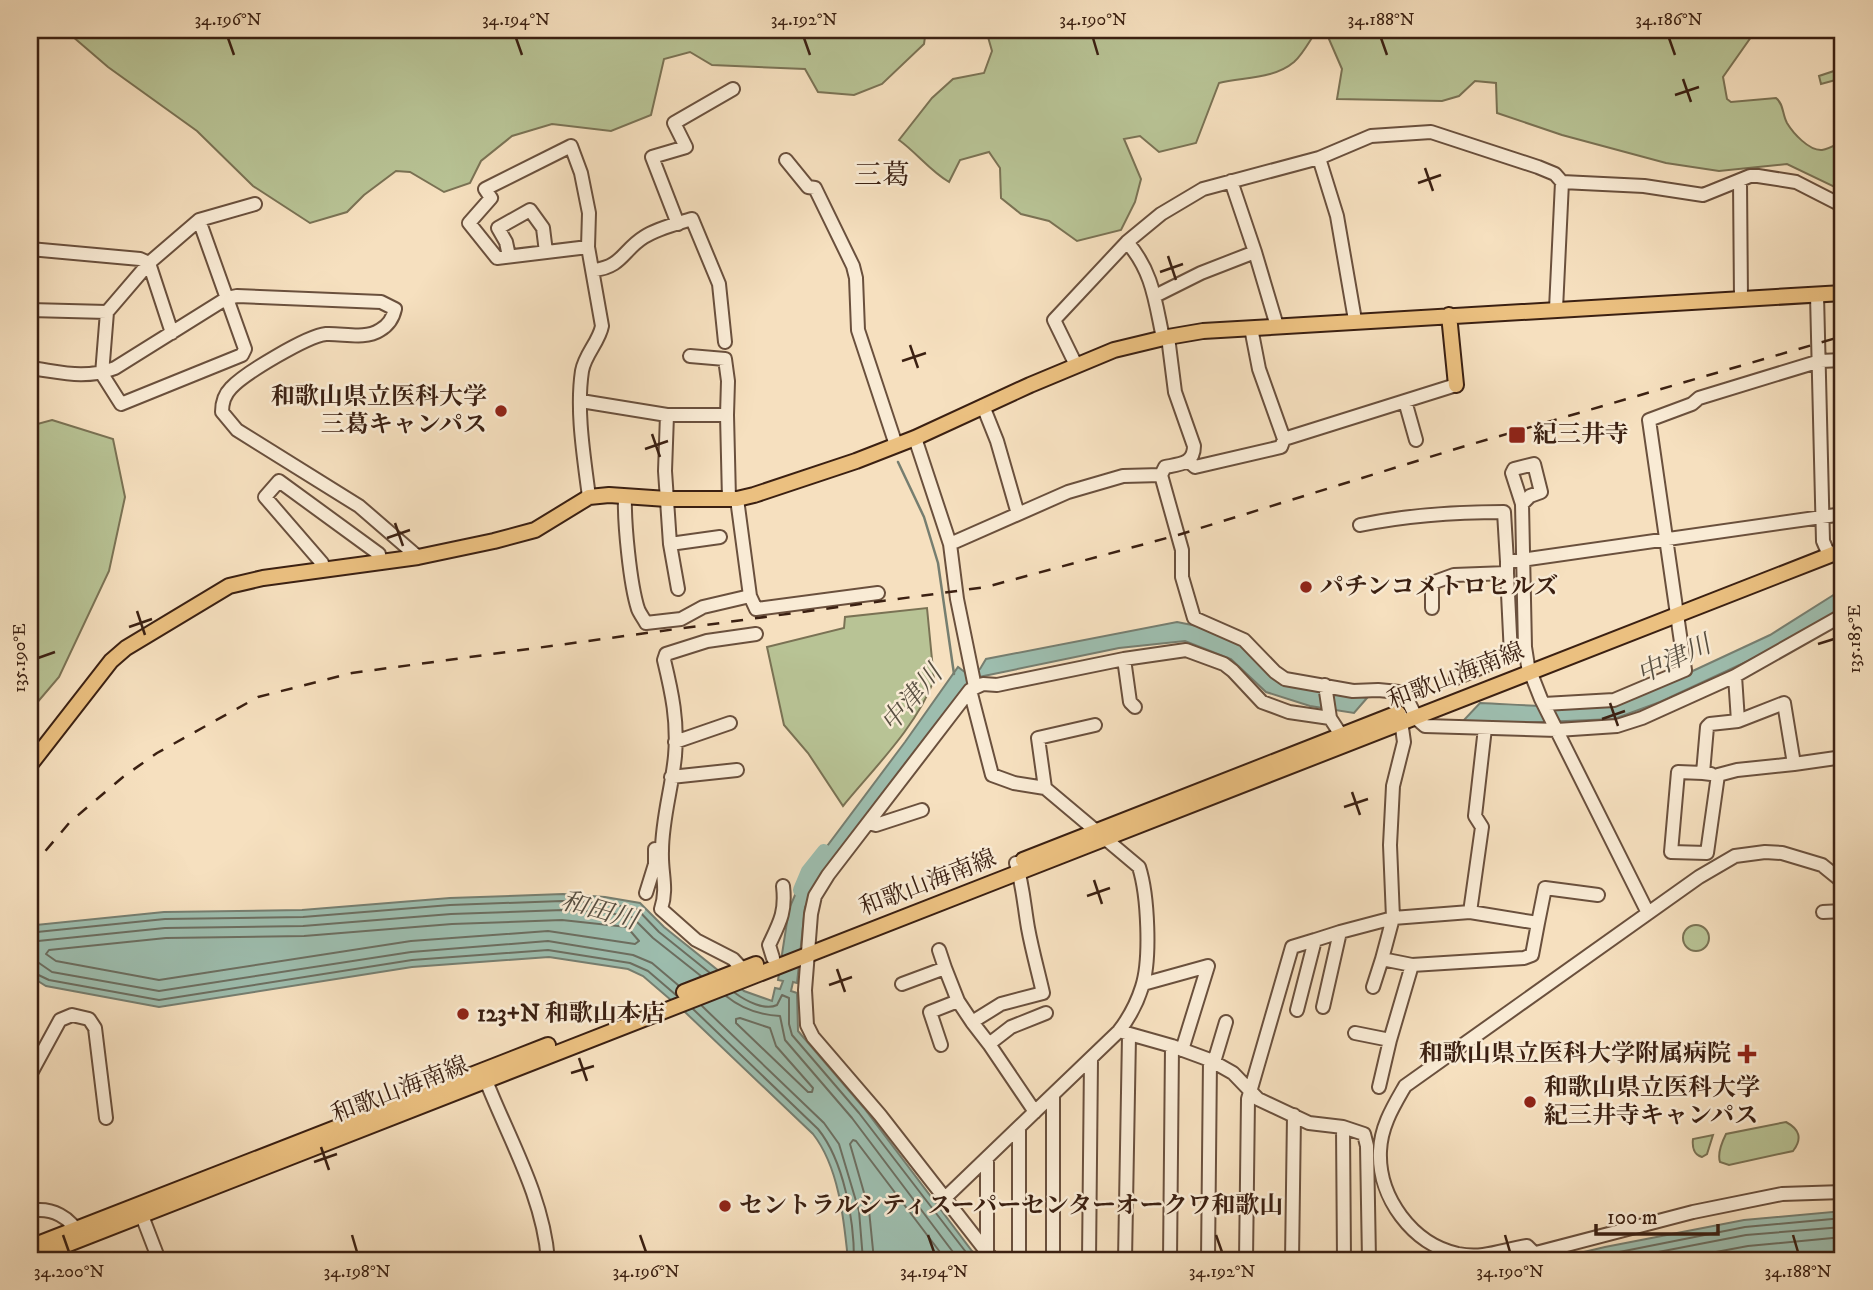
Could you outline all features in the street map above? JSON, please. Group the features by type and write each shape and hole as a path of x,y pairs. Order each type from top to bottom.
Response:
{"main road":[{"path":"30,765 111,661 125,648 229,586 263,578 418,558 494,541 535,530 589,497 733,499 782,487 915,438 1114,350 1203,331 1843,293"},
{"path":"1449,315 1456,385"},
{"name":"和歌山海南線","path":"30,1247 78,1234 484,1076 1827,551 1843,540"},
{"name":"和歌山海南線","path":"1827,551 1843,550"},
{"name":"和歌山海南線","path":"30,1259 78,1234"}],"street":[{"path":"678,224 652,157 686,147 674,123 733,89"},
{"path":"1076,365 1054,320 1127,242 1171,207 1203,189 1319,158 1371,136 1431,132 1555,174 1562,182 1556,309"},
{"path":"588,247 497,258 469,223 491,198 485,189 571,145 581,173 589,213 588,247 603,326 583,369 581,401 589,497"},
{"path":"1319,158 1337,215 1354,320"},
{"path":"786,160 808,187 815,188 853,266 858,330 896,445"},
{"path":"1562,182 1644,186 1703,195 1750,176 1796,183 1843,206"},
{"path":"1231,181 1277,326"},
{"path":"1740,181 1741,299"},
{"path":"200,220 245,349 242,355 121,404 102,373 107,312 149,263 200,220 255,204"},
{"path":"509,257 506,242 498,229 530,210 543,228 546,252"},
{"path":"594,270 607,268 620,261 642,237 692,219 719,284 725,342"},
{"path":"1127,242 1141,258 1155,296 1175,393 1194,446 1194,454 1188,461 1166,467 1161,475 1182,550 1182,577 1194,618 1244,640 1285,679 1353,691 1399,692 1407,714 1404,742 1393,786 1390,845 1393,918 1373,987"},
{"path":"30,249 140,258 149,263 172,333"},
{"path":"1155,296 1201,273 1255,252"},
{"path":"1817,295 1823,541 1827,551"},
{"path":"30,368 90,377 102,373 115,368 227,298 237,296 382,302 395,309 392,320 380,331 368,335 324,334 292,346 231,388 222,401 222,412 237,430 359,506 418,558"},
{"path":"30,310 107,312"},
{"path":"1188,461 1195,467 1281,447 1284,439 1280,423 1259,369 1251,328"},
{"path":"690,356 725,359 733,499 750,596 756,609 878,593"},
{"path":"1542,701 1614,699 1684,671 1649,420 1692,404 1699,398 1820,362 1843,360"},
{"path":"1284,439 1456,385"},
{"path":"581,401 667,415 727,415"},
{"path":"1405,401 1416,440"},
{"path":"983,406 997,441 1018,514"},
{"path":"667,415 667,499 670,544 678,590"},
{"path":"915,438 950,544 954,583 992,775 1014,783 1045,788 1139,867 1144,882 1147,933 1143,984 1124,1034 1125,1260"},
{"path":"950,544 1068,492 1123,476 1161,475"},
{"path":"324,570 323,563 265,496 279,481 379,554 380,562"},
{"path":"625,496 624,511 638,610 646,623 681,619 703,607 750,596"},
{"path":"1522,504 1529,667 1542,701 1648,913"},
{"path":"1360,525 1402,516 1504,512 1511,656 1457,678"},
{"path":"1432,608 1432,583 1454,575 1507,568 1523,561 1843,514"},
{"path":"670,544 720,537"},
{"path":"1407,714 1425,726 1616,726 1735,676 1843,615"},
{"path":"742,974 733,959 696,940 661,909 666,895 662,853 675,742 676,709 664,660 666,654 707,641 756,634"},
{"path":"990,1258 880,1115 813,1037 805,1016 806,950 815,896 828,875 973,687 997,685 1124,659 1191,651 1224,664 1262,702 1289,712 1329,714"},
{"path":"646,893 655,864 656,822 669,746 670,714 656,654"},
{"path":"1124,659 1130,702 1135,707"},
{"path":"1735,676 1738,721"},
{"path":"1325,687 1329,714 1344,739"},
{"path":"1703,773 1707,727 1710,724 1738,721 1784,703 1794,764"},
{"path":"675,742 730,723"},
{"path":"1045,788 1038,738 1095,725"},
{"path":"1470,912 1482,827 1475,816 1485,728"},
{"path":"1718,775 1707,853 1671,852 1678,772 1718,775 1843,757"},
{"path":"671,777 737,770"},
{"path":"868,823 876,825 922,810"},
{"path":"1535,1254 1527,1247 1485,1256 1457,1254 1424,1239 1391,1202 1382,1176 1380,1150 1387,1117 1405,1086 1699,877 1735,856 1765,852 1797,856 1822,865 1843,882"},
{"path":"972,1022 1002,1004 1043,993 1028,930 1023,902 1024,887 1017,867"},
{"path":"773,961 769,945 785,904 783,886"},
{"path":"1382,959 1412,965 1532,955 1545,888 1598,895"},
{"path":"1823,912 1843,911"},
{"path":"1246,1260 1250,1092 1292,947 1393,918 1470,912 1538,923"},
{"path":"1323,1007 1340,932"},
{"path":"1297,1010 1315,940"},
{"path":"939,950 958,1001 1035,1112"},
{"path":"1143,984 1215,964 1177,1048 1170,1260"},
{"path":"1379,1087 1412,965"},
{"path":"902,984 945,968"},
{"path":"941,1045 930,1012 958,1001"},
{"path":"989,1044 1011,1027 1046,1013"},
{"path":"30,1075 60,1020 72,1015 88,1018 95,1028 106,1118"},
{"path":"1208,1260 1212,1061 1226,1022"},
{"path":"1355,1032 1390,1040"},
{"path":"945,1198 1091,1059 1124,1034"},
{"path":"1124,1034 1177,1048 1212,1061 1233,1073 1258,1099 1309,1123 1343,1127 1364,1133 1367,1146 1369,1260"},
{"path":"1089,1260 1091,1059"},
{"path":"484,1076 517,1150 538,1209 548,1260"},
{"path":"1053,1260 1054,1095"},
{"path":"1292,1260 1294,1115"},
{"path":"1343,1127 1344,1260"},
{"path":"1018,1129 1019,1260"},
{"path":"987,1158 990,1258"},
{"path":"1509,1260 1623,1228 1693,1212 1782,1194 1843,1192"},
{"path":"30,1212 49,1210 74,1224 78,1234"},
{"path":"140,1210 159,1260"}],"green space":[{"path":"65,30 926,30 924,44 882,84 854,95 818,92 805,69 712,65 690,52 664,59 651,115 611,131 552,124 512,136 481,161 470,183 444,192 410,172 396,171 364,195 347,212 310,223 253,186 197,131 108,67"},
{"path":"986,30 1317,30 1300,55 1286,68 1268,75 1219,83 1196,143 1159,152 1140,136 1124,139 1141,179 1135,202 1121,230 1077,241 1049,221 1021,214 1001,198 1000,168 989,152 960,160 949,182 899,140 932,98 953,79 984,73 992,51"},
{"path":"1325,30 1756,30 1723,77 1727,99 1731,102 1776,98 1785,120 1807,145 1822,150 1843,141 1843,191 1787,164 1719,171 1666,163 1562,135 1497,113 1496,83 1475,81 1459,96 1442,101 1337,99 1342,69"},
{"path":"1843,68 1843,78 1821,84 1819,76"},
{"path":"52,420 113,439 125,497 109,571 59,677 30,711 30,426"},
{"path":"927,608 934,680 906,730 843,806 808,753 784,725 767,647 844,628 845,617"},
{"path":"1696,925 1705,929 1709,938 1705,947 1696,951 1687,947 1683,938 1687,929"},
{"path":"1786,1122 1794,1128 1799,1138 1793,1151 1729,1165 1720,1162 1720,1151 1726,1134"},
{"path":"1713,1135 1707,1154 1702,1157 1695,1153 1693,1139"}],"water":[{"path":"1843,589 1843,608 1776,648 1660,702 1614,719 1516,723 1463,721 1480,703 1580,706 1639,696 1770,635"},
{"name":"和田川","path":"1177,622 1197,626 1243,645 1279,679 1367,698 1354,713 1310,706 1266,692 1231,659 1185,641 1119,648 979,677 965,686 927,740 837,854 805,907 797,983 793,982 791,991 797,993 798,1031 864,1108 972,1251 982,1260 848,1260 839,1194 829,1162 813,1134 686,1013 643,976 628,969 549,957 412,967 159,1007 46,986 30,976 30,922 36,925 164,912 302,910 450,898 563,894 640,903 664,927 744,991 772,1001 775,988 780,989 783,981 778,980 789,909 801,881 958,667 966,673 980,669 986,659"},
{"path":"1843,1211 1843,1260 1550,1260 1744,1220"}],"waterway":[{"path":"898,462 924,517 938,563 954,674"},
{"name":"中津川","path":"800,890 808,871 824,851"}],"railway":[{"path":"30,869 70,822 123,777 157,753 258,697 352,673 986,587 1178,535 1462,447 1843,336"}],"place":[{"name":"和歌山県立医科大学 三葛キャンパス","path":"501,411"},
{"name":"紀三井寺","path":"1517,435"},
{"name":"パチンコメトロヒルズ","path":"1306,587"},
{"name":"123+N 和歌山本店","path":"463,1014"},
{"name":"和歌山県立医科大学附属病院","path":"1747,1054"},
{"name":"和歌山県立医科大学 紀三井寺キャンパス","path":"1530,1102"},
{"name":"セントラルシティスーパーセンターオークワ和歌山","path":"725,1206"}],"district":[{"name":"三葛","path":"882,175"}]}
